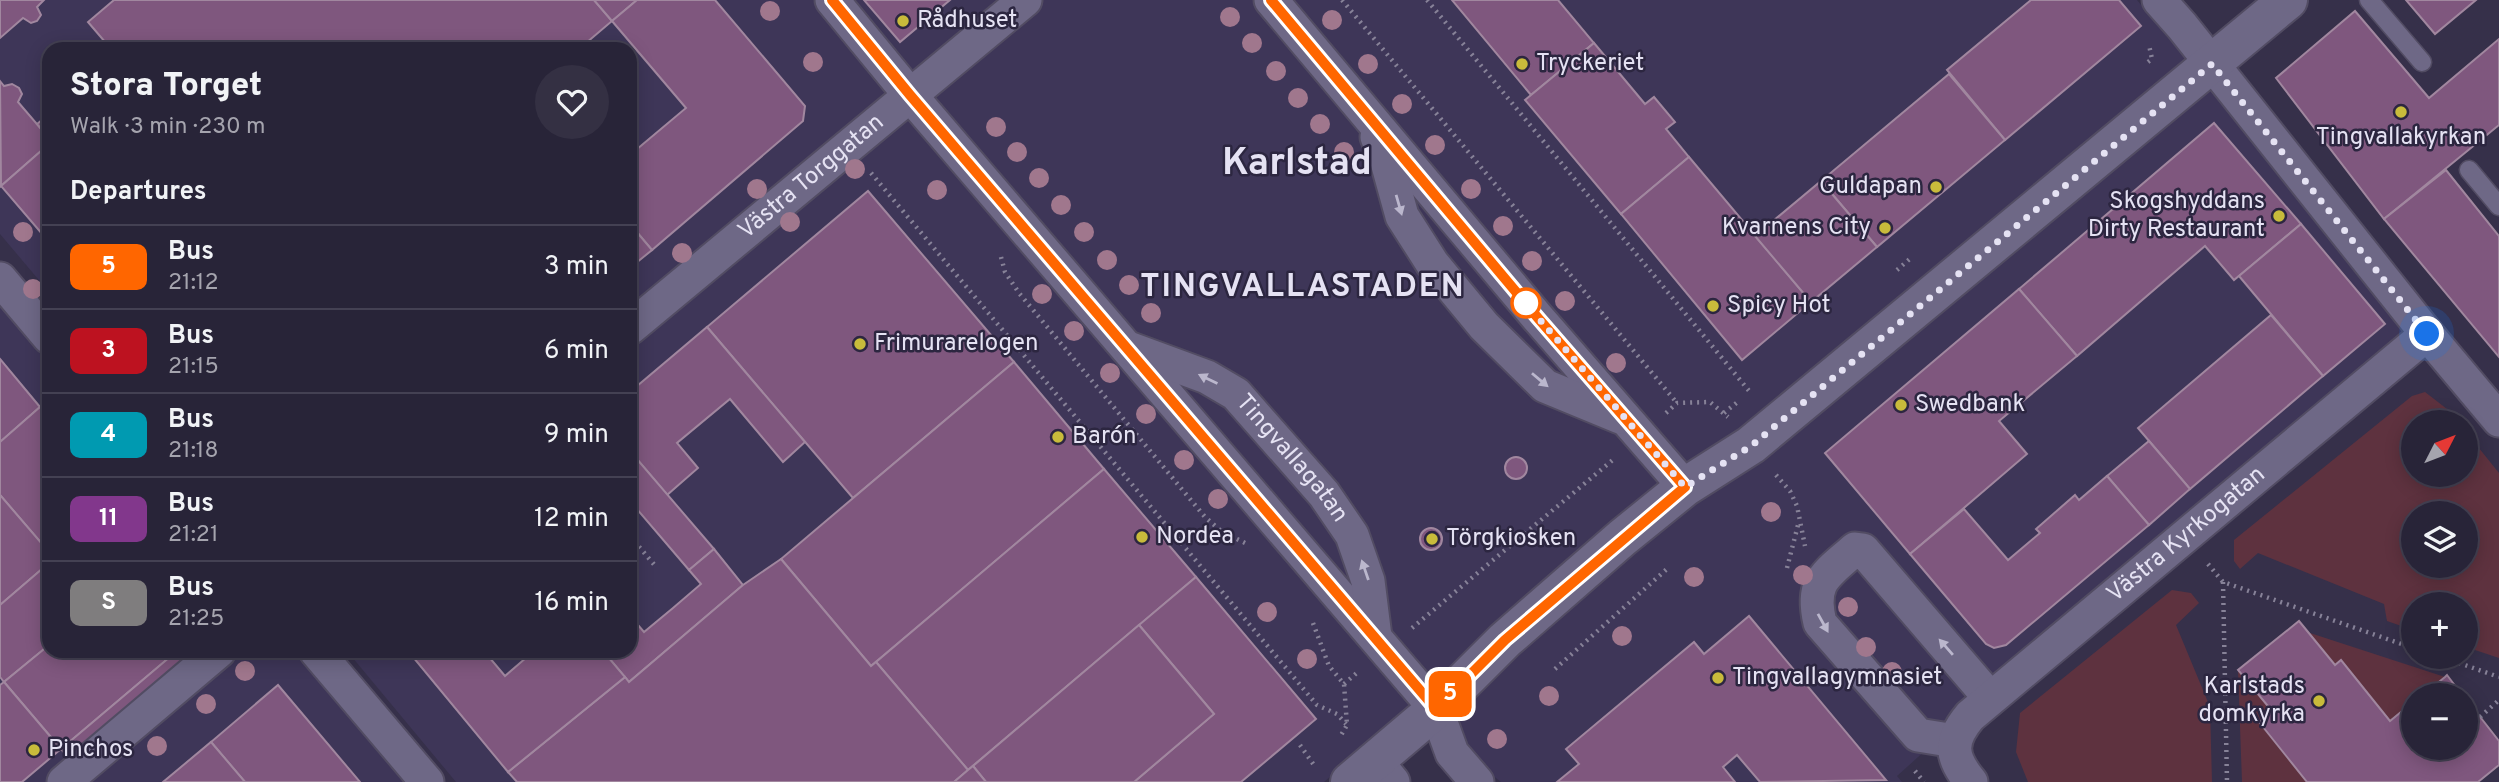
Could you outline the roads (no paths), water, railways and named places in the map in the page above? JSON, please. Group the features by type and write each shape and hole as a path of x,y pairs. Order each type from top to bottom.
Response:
{"street":[{"name":"Tingvallagatan","path":"832,0 910,95 1436,709 1452,753 1477,782"},
{"name":"Västra Torggatan","path":"637,322 1025,0"},
{"path":"1271,0 1538,318 1685,487"},
{"path":"1373,775 1505,640 1685,487 1751,446 2288,0"},
{"path":"2165,8 2499,420"},
{"path":"1369,117 1386,158 1402,216 1432,263 1484,326 1545,386 1635,428"},
{"path":"0,279 42,329"},
{"name":"Västra Kyrkogatan","path":"1955,741 1964,723 1990,698 2427,334"},
{"name":"Tingvallagatan","path":"1128,348 1207,377 1236,394 1324,494 1352,535 1368,580 1380,644"},
{"path":"1971,782 1958,768 1954,755 1955,741 1918,736 1820,623 1815,604 1818,588 1826,575 1855,549 1863,550 1990,698"},
{"path":"64,782 211,658"},
{"path":"322,658 427,782"}],"lane":[{"path":"2370,0 2422,62"},
{"path":"2469,170 2499,206"}],"place":[{"name":"Rådhuset","path":"903,21"},
{"name":"Tryckeriet","path":"1522,64"},
{"name":"Tingvallakyrkan","path":"2401,112"},
{"name":"Guldapan","path":"1936,187"},
{"name":"Skogshyddans Dirty Restaurant","path":"2279,216"},
{"name":"Kvarnens City","path":"1885,228"},
{"name":"Spicy Hot","path":"1713,306"},
{"name":"Frimurarelogen","path":"860,344"},
{"name":"Swedbank","path":"1901,405"},
{"name":"Barón","path":"1058,437"},
{"name":"Nordea","path":"1142,537"},
{"name":"Törgkiosken","path":"1432,539"},
{"name":"Tingvallagymnasiet","path":"1718,678"},
{"name":"Karlstads domkyrka","path":"2319,701"},
{"name":"Pinchos","path":"34,750"}],"district":[{"name":"Karlstad","path":"1297,164"},
{"name":"TINGVALLASTADEN","path":"1303,288"}]}
